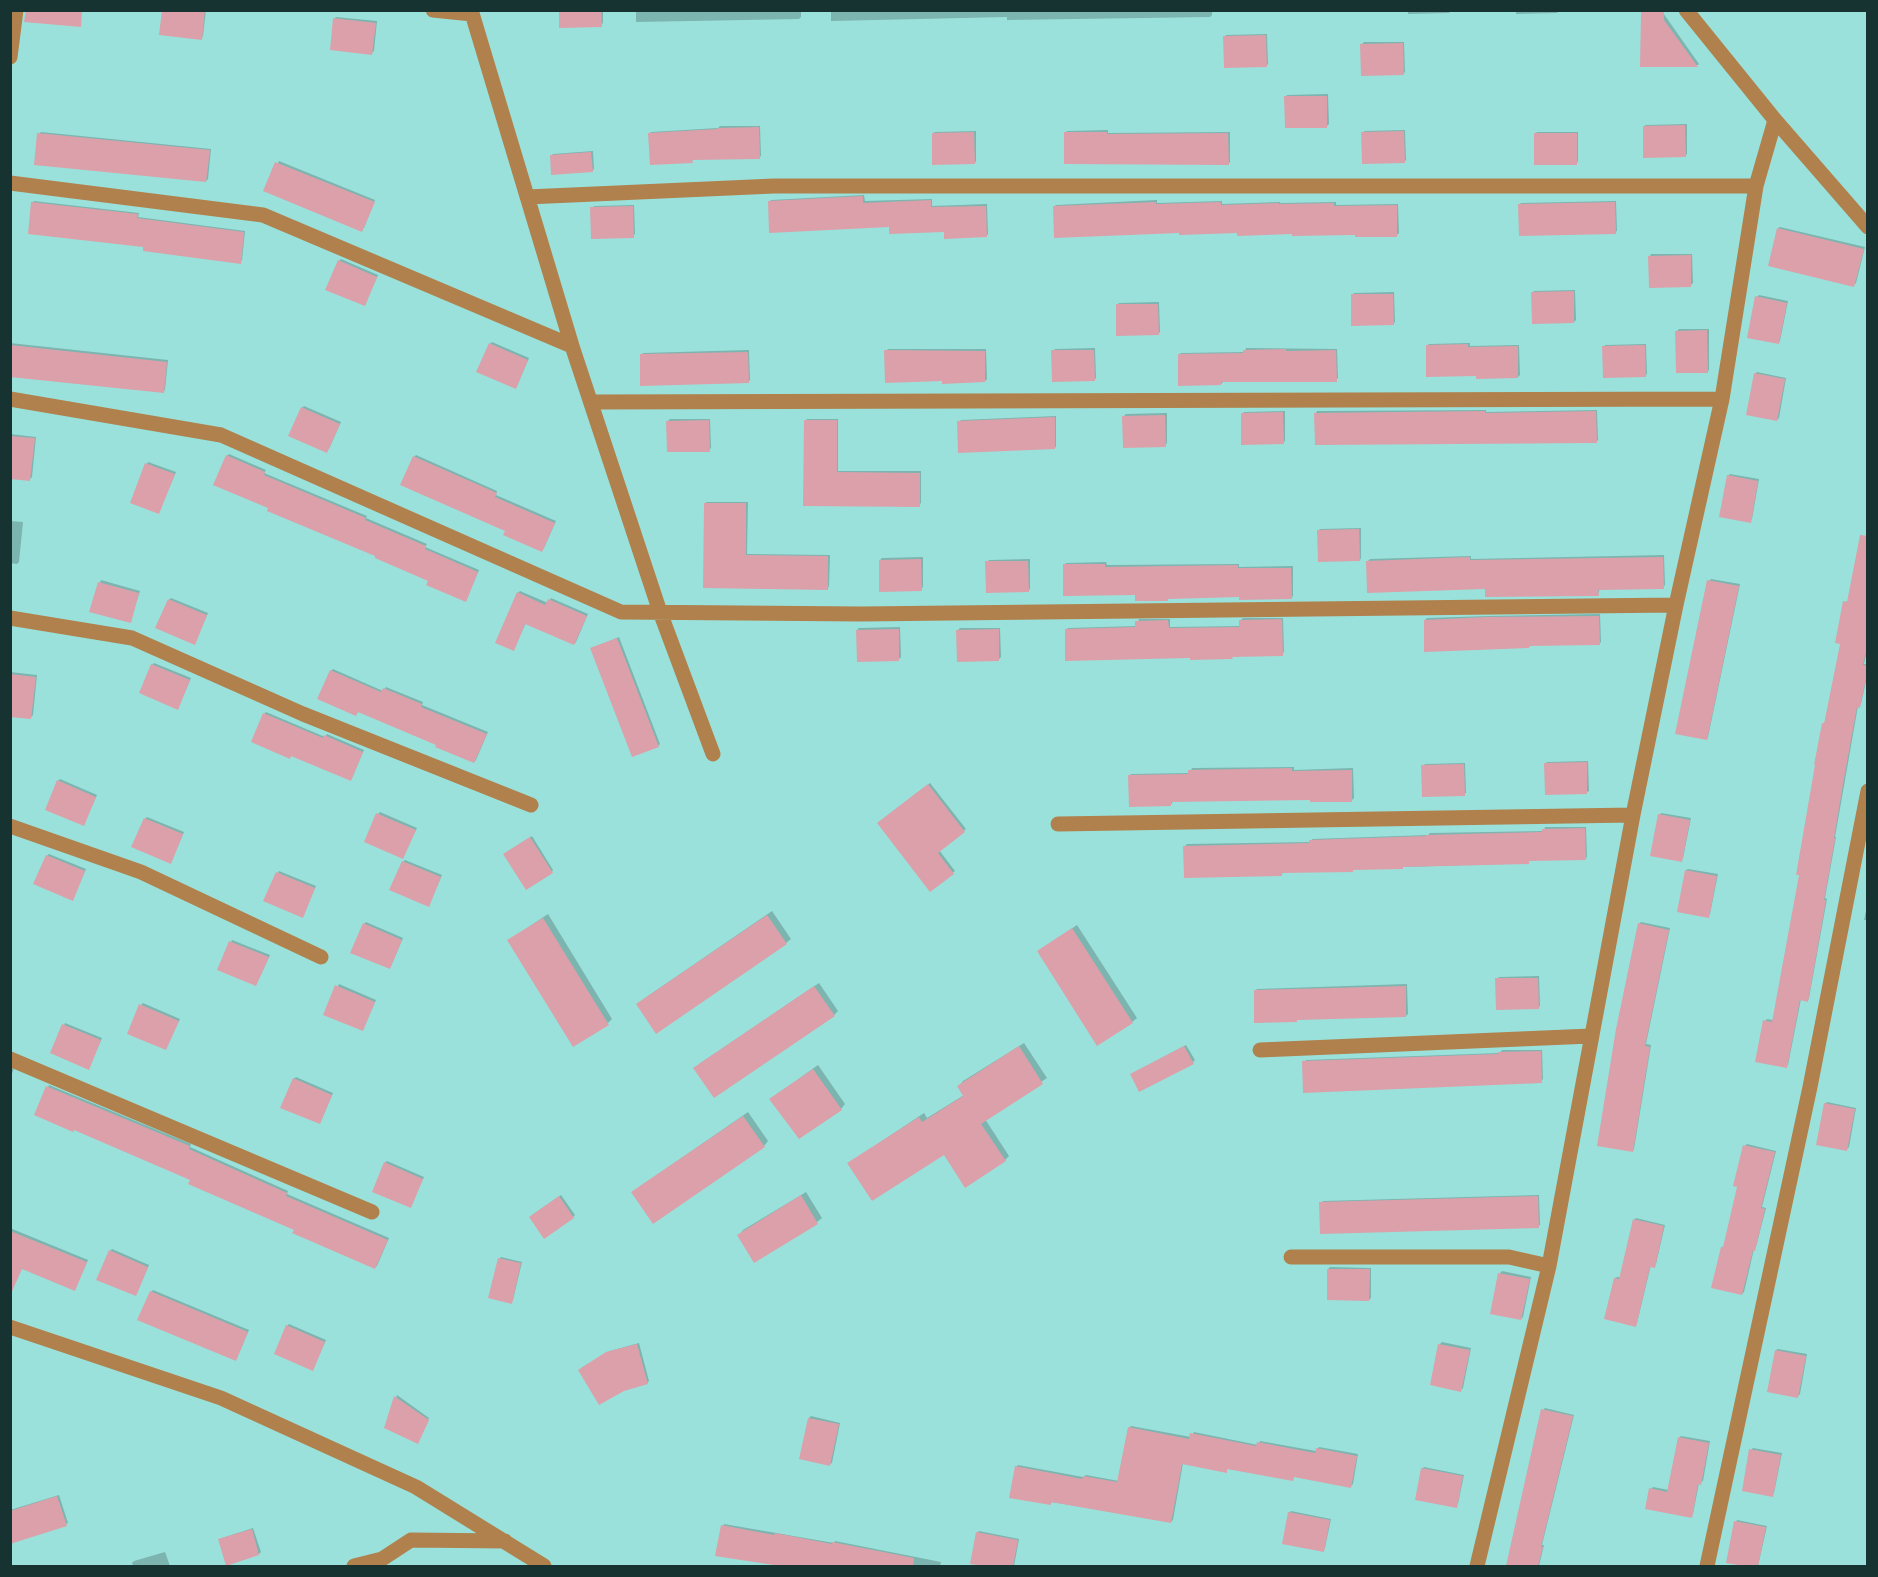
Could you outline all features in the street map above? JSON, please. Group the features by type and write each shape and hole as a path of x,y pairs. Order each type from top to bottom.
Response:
{"street":[{"path":"10,57 15,10"},
{"path":"433,10 471,12 572,346 660,612 713,754"},
{"path":"1686,10 1775,120 1868,227"},
{"path":"1477,1566 1549,1266 1633,815 1676,605 1722,399 1756,186 1775,120"},
{"path":"10,183 263,215 572,346"},
{"path":"526,197 774,186 1756,186"},
{"path":"10,399 221,435 621,612 873,614 1676,605"},
{"path":"591,402 1722,399"},
{"path":"10,618 132,638 303,714 531,805"},
{"path":"1707,1566 1810,1087 1868,791"},
{"path":"1058,824 1633,815"},
{"path":"10,826 141,872 321,957"},
{"path":"1260,1050 1591,1036"},
{"path":"10,1059 372,1212"},
{"path":"1291,1257 1509,1257 1549,1266"},
{"path":"10,1327 221,1398 416,1487 544,1566"},
{"path":"354,1566 382,1559 411,1540 506,1541"}],"building":[{"path":"26,10 82,10 81,27 24,22"},
{"path":"162,10 205,10 202,40 159,35"},
{"path":"559,10 601,10 602,27 559,28"},
{"path":"1641,10 1664,10 1664,20 1698,67 1640,67"},
{"path":"333,18 376,23 372,55 330,50"},
{"path":"1266,35 1267,67 1224,68 1223,36"},
{"path":"1403,43 1404,75 1361,76 1360,44"},
{"path":"1284,96 1327,96 1327,128 1285,128"},
{"path":"1685,125 1686,157 1643,158 1643,126"},
{"path":"759,127 760,159 692,160 693,163 650,165 648,133"},
{"path":"1404,131 1405,163 1362,164 1361,132"},
{"path":"974,132 975,164 932,165 932,133"},
{"path":"1064,132 1228,133 1229,165 1064,164"},
{"path":"37,133 210,150 206,182 34,165"},
{"path":"1534,133 1577,133 1577,165 1534,165"},
{"path":"591,152 593,172 551,175 550,155"},
{"path":"275,162 375,202 362,232 263,191"},
{"path":"863,196 863,203 931,200 931,207 986,206 987,237 944,239 944,232 889,234 889,227 769,233 768,201"},
{"path":"31,202 138,214 137,218 244,232 241,264 143,251 143,247 28,234"},
{"path":"1156,202 1156,204 1221,202 1221,205 1334,203 1334,206 1397,205 1397,237 1292,236 1292,234 1237,236 1237,233 1179,235 1179,233 1054,238 1053,206"},
{"path":"1615,202 1616,234 1519,236 1518,204"},
{"path":"633,206 634,238 591,239 590,207"},
{"path":"1777,228 1864,249 1854,287 1768,266"},
{"path":"1691,255 1691,287 1649,288 1648,256"},
{"path":"338,260 377,277 365,306 325,290"},
{"path":"1574,291 1574,323 1532,324 1531,292"},
{"path":"1351,294 1393,294 1394,325 1351,326"},
{"path":"1755,296 1787,303 1779,344 1747,338"},
{"path":"1116,304 1158,304 1159,335 1116,336"},
{"path":"1707,330 1708,373 1676,373 1675,331"},
{"path":"489,343 528,360 516,389 476,372"},
{"path":"1468,344 1468,347 1518,346 1518,378 1426,377 1426,345"},
{"path":"10,345 167,362 164,393 10,377"},
{"path":"1645,345 1646,377 1603,378 1602,346"},
{"path":"1286,349 1286,351 1336,350 1337,382 1221,382 1221,385 1178,386 1178,354 1243,353 1243,350"},
{"path":"884,350 985,351 985,382 885,383"},
{"path":"1051,350 1094,350 1095,381 1052,382"},
{"path":"748,352 749,383 640,386 640,354"},
{"path":"1754,373 1785,379 1777,421 1746,415"},
{"path":"301,407 340,424 327,453 288,436"},
{"path":"1485,411 1485,413 1596,411 1597,443 1315,445 1314,413"},
{"path":"1283,412 1284,444 1241,445 1241,413"},
{"path":"1165,415 1166,447 1123,448 1122,416"},
{"path":"1055,417 1055,449 958,453 957,421"},
{"path":"709,420 710,452 667,452 666,421"},
{"path":"804,420 837,420 837,472 920,473 920,507 803,506"},
{"path":"10,436 35,438 30,481 10,479"},
{"path":"226,455 265,472 264,475 366,518 365,520 426,546 425,549 478,572 466,602 426,585 428,581 375,558 375,556 267,511 268,508 213,485"},
{"path":"413,456 497,493 495,497 555,523 542,552 503,535 505,531 400,485"},
{"path":"145,463 175,474 159,514 130,503"},
{"path":"1727,475 1758,481 1751,523 1719,517"},
{"path":"704,503 746,503 746,555 828,556 828,590 703,588"},
{"path":"1359,529 1360,561 1318,562 1317,530"},
{"path":"1860,535 1868,536 1868,643 1863,665 1868,668 1860,708 1857,707 1843,784 1808,1002 1800,1000 1787,1068 1755,1062 1763,1020 1772,1022 1799,875 1796,875 1814,765 1840,644 1835,643 1843,601 1847,602"},
{"path":"1470,557 1470,560 1663,557 1664,589 1598,590 1599,596 1485,597 1485,589 1367,593 1366,561"},
{"path":"921,559 922,591 879,592 879,560"},
{"path":"985,561 1028,561 1029,592 986,593"},
{"path":"1063,564 1105,564 1105,567 1238,565 1238,568 1291,568 1292,599 1239,600 1239,597 1135,601 1135,595 1063,596"},
{"path":"1707,580 1739,586 1707,740 1675,734"},
{"path":"98,582 139,593 131,623 89,612"},
{"path":"517,592 545,605 548,599 587,616 574,645 525,624 514,651 495,643"},
{"path":"168,599 207,615 195,645 155,628"},
{"path":"1599,616 1600,645 1529,646 1529,648 1424,652 1424,620"},
{"path":"1282,619 1283,656 1190,660 1190,658 1065,661 1065,629 1135,627 1135,621 1168,620 1169,628 1239,627 1239,620"},
{"path":"899,629 899,661 857,662 856,630"},
{"path":"999,629 999,661 957,662 956,630"},
{"path":"617,638 659,747 632,757 590,648"},
{"path":"151,664 190,680 178,710 139,693"},
{"path":"330,670 381,692 383,688 422,704 421,707 487,734 474,763 358,712 356,716 317,699"},
{"path":"10,674 36,677 31,719 10,717"},
{"path":"263,713 363,752 351,781 251,742"},
{"path":"1587,762 1587,794 1545,795 1544,763"},
{"path":"1464,764 1465,796 1422,797 1421,765"},
{"path":"1292,768 1292,771 1352,770 1352,802 1310,802 1310,800 1171,802 1171,806 1129,807 1128,775 1188,774 1188,770"},
{"path":"57,780 96,797 84,826 45,810"},
{"path":"928,784 965,832 938,853 954,874 930,892 877,823"},
{"path":"376,813 416,830 403,859 364,842"},
{"path":"1658,814 1690,820 1682,862 1650,856"},
{"path":"144,818 183,834 171,864 131,847"},
{"path":"1585,828 1586,860 1529,861 1529,864 1403,867 1403,869 1353,870 1353,872 1282,873 1282,876 1184,878 1183,846 1309,843 1309,840 1542,832 1542,829"},
{"path":"530,837 553,873 526,890 503,854"},
{"path":"46,855 85,871 73,901 33,884"},
{"path":"402,861 441,877 429,907 389,890"},
{"path":"1685,870 1717,876 1709,918 1677,912"},
{"path":"276,872 315,888 303,918 263,901"},
{"path":"767,915 787,944 656,1034 636,1004"},
{"path":"543,918 609,1025 573,1047 507,940"},
{"path":"363,923 402,940 390,969 350,953"},
{"path":"1638,923 1669,930 1645,1046 1650,1047 1633,1152 1597,1146 1616,1029"},
{"path":"1072,928 1133,1023 1097,1046 1037,951"},
{"path":"229,941 269,957 256,986 217,970"},
{"path":"1495,978 1538,978 1539,1009 1496,1010"},
{"path":"335,985 375,1002 363,1031 323,1015"},
{"path":"814,986 835,1016 714,1098 693,1068"},
{"path":"1406,986 1406,1017 1254,1023 1254,990"},
{"path":"139,1004 179,1021 166,1050 127,1034"},
{"path":"62,1024 101,1040 89,1070 50,1053"},
{"path":"1019,1046 1043,1084 981,1124 1006,1161 965,1188 944,1155 872,1201 847,1163 919,1117 922,1122 963,1096 957,1086"},
{"path":"1184,1046 1194,1064 1139,1092 1130,1074"},
{"path":"1541,1051 1542,1083 1303,1093 1302,1061"},
{"path":"813,1069 842,1110 799,1139 769,1099"},
{"path":"293,1078 332,1095 320,1124 280,1108"},
{"path":"46,1086 190,1146 189,1149 287,1193 286,1196 388,1240 375,1269 292,1233 294,1230 188,1184 190,1180 34,1115"},
{"path":"1824,1103 1855,1109 1847,1151 1816,1145"},
{"path":"743,1116 765,1147 653,1224 631,1192"},
{"path":"1743,1145 1775,1152 1761,1208 1765,1209 1742,1295 1711,1288 1737,1187 1733,1186"},
{"path":"384,1162 423,1179 411,1208 372,1192"},
{"path":"801,1195 818,1224 754,1263 737,1235"},
{"path":"559,1196 574,1218 544,1239 529,1217"},
{"path":"1538,1196 1539,1228 1320,1234 1319,1202"},
{"path":"1633,1219 1664,1226 1655,1268 1650,1267 1636,1327 1604,1319 1614,1278 1619,1279"},
{"path":"10,1231 87,1262 75,1291 22,1269 10,1296"},
{"path":"109,1250 148,1267 136,1296 96,1280"},
{"path":"498,1258 521,1263 512,1304 488,1298"},
{"path":"1327,1269 1370,1269 1369,1301 1327,1300"},
{"path":"1498,1273 1530,1279 1521,1320 1490,1314"},
{"path":"150,1291 248,1332 236,1361 137,1320"},
{"path":"286,1325 325,1342 313,1371 274,1354"},
{"path":"637,1344 648,1384 624,1391 599,1405 578,1370 606,1352"},
{"path":"1438,1344 1470,1350 1461,1392 1430,1385"},
{"path":"1775,1350 1806,1356 1798,1398 1767,1392"},
{"path":"394,1396 429,1420 418,1444 384,1428"},
{"path":"1541,1409 1573,1416 1538,1566 1506,1566"},
{"path":"808,1418 839,1424 830,1466 799,1459"},
{"path":"1128,1427 1189,1439 1190,1433 1256,1446 1257,1442 1315,1453 1316,1448 1357,1456 1351,1488 1294,1477 1293,1481 1227,1469 1227,1473 1182,1464 1171,1523 1051,1502 1051,1505 1009,1498 1015,1466 1082,1479 1083,1476 1117,1482"},
{"path":"1678,1437 1709,1443 1692,1518 1645,1509 1649,1488 1667,1492"},
{"path":"1749,1449 1781,1455 1773,1497 1742,1491"},
{"path":"1421,1468 1463,1476 1457,1508 1415,1500"},
{"path":"57,1496 67,1526 10,1544 10,1511"},
{"path":"1288,1512 1330,1520 1324,1552 1282,1544"},
{"path":"1734,1521 1766,1527 1758,1566 1726,1563"},
{"path":"721,1525 832,1544 832,1542 914,1558 913,1566 780,1566 715,1556"},
{"path":"252,1529 259,1555 226,1566 218,1539"},
{"path":"976,1532 1018,1540 1013,1566 970,1564"}]}
